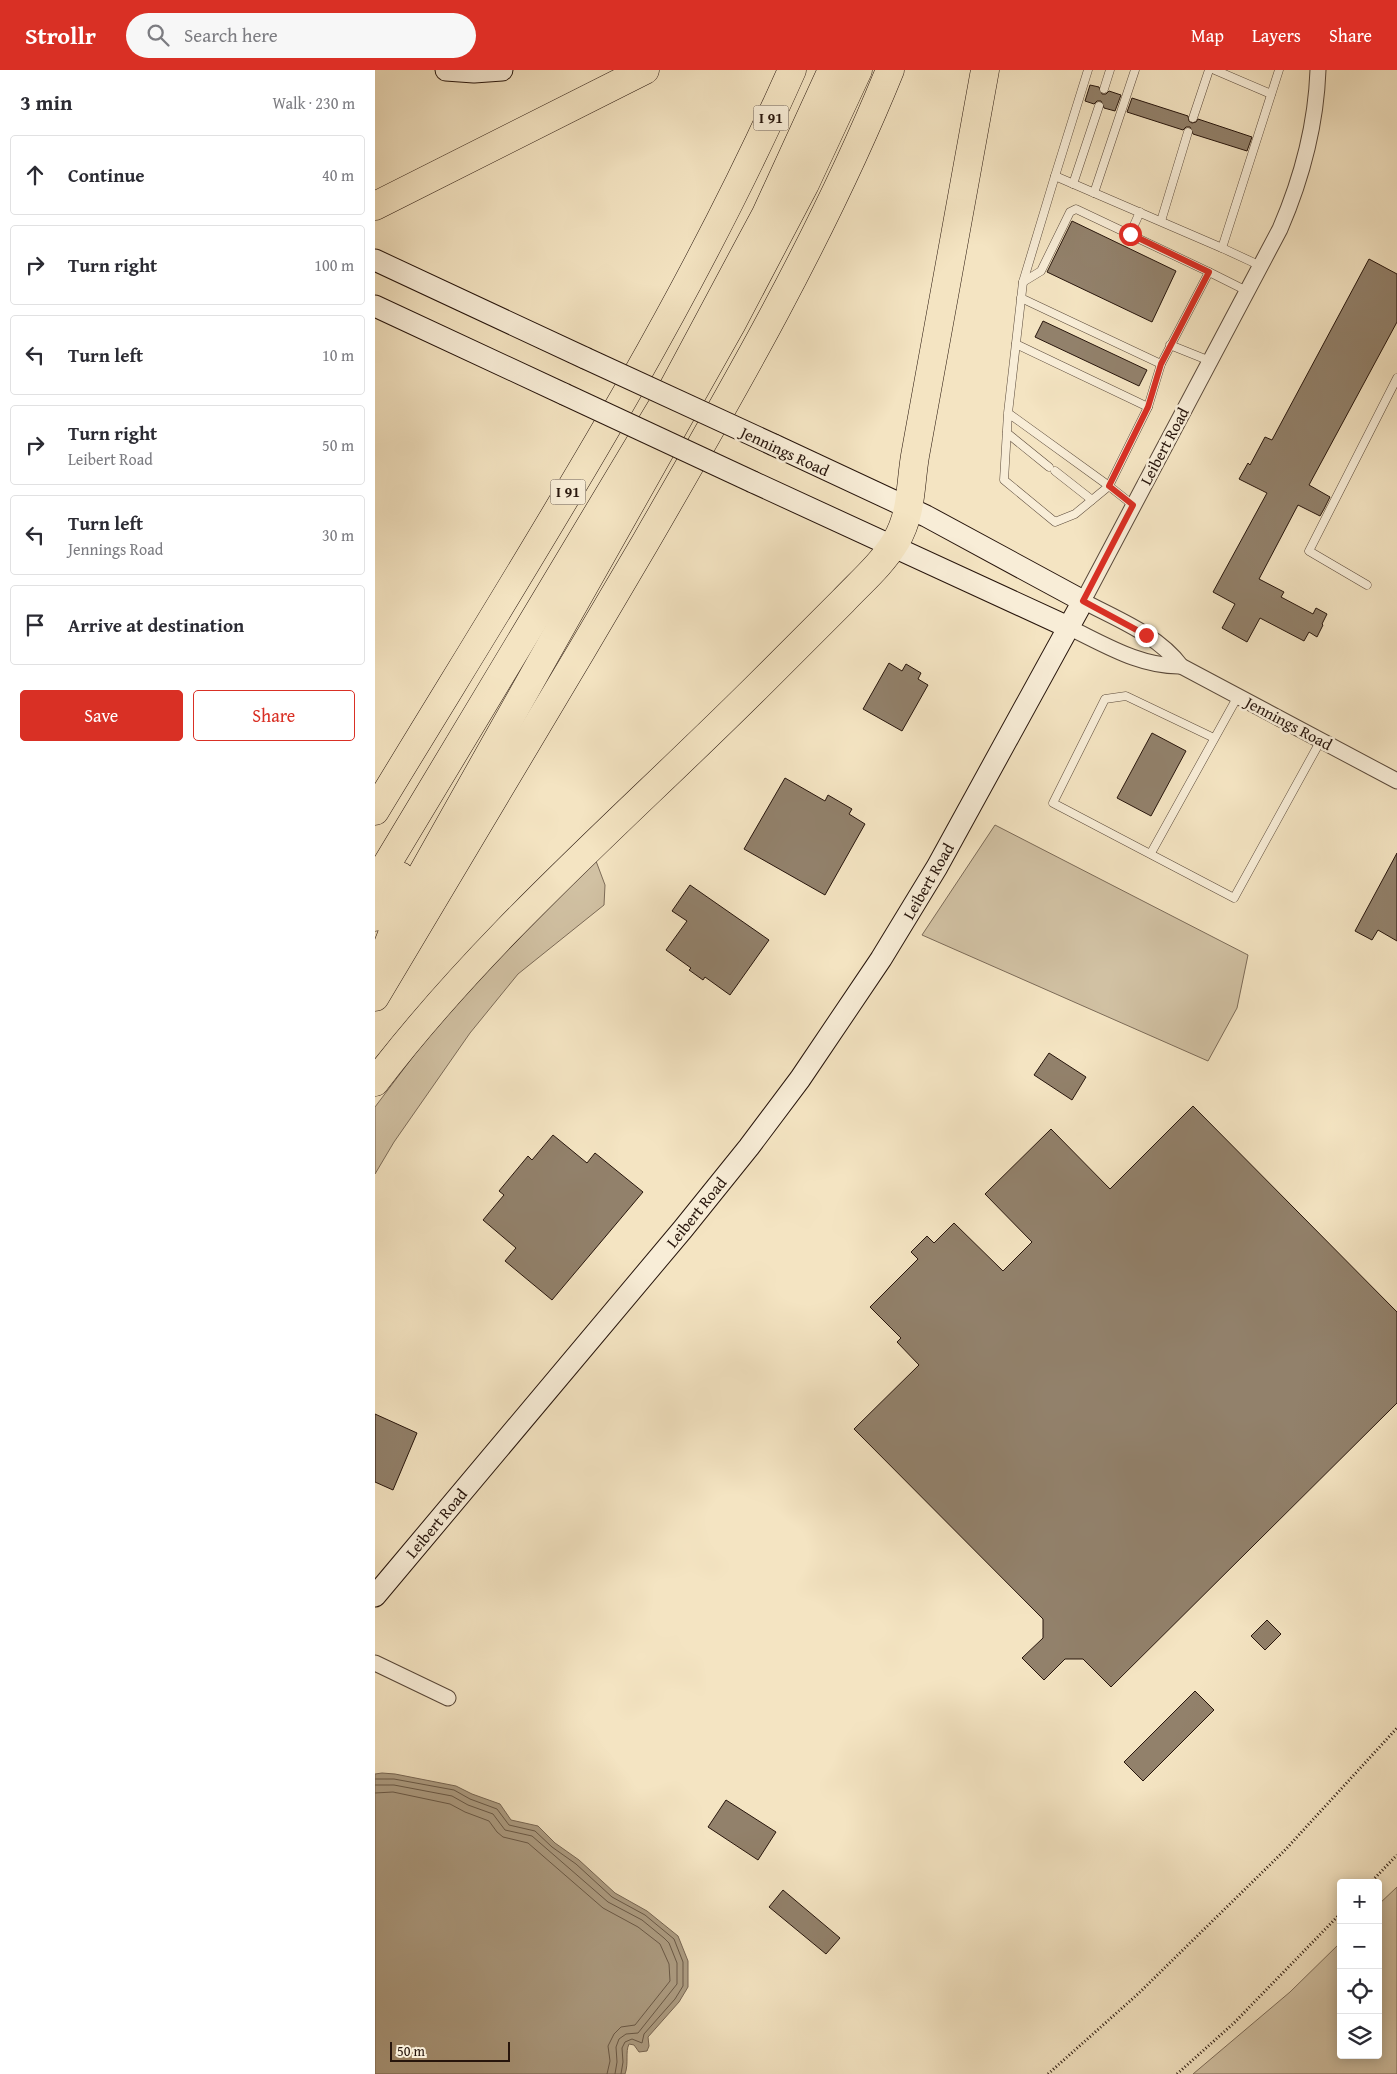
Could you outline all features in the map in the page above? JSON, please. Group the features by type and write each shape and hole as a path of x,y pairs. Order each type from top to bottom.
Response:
{"highway":[{"path":"375,206 645,70"},
{"name":"I 91","path":"375,811 636,378 697,267 749,166 792,70"},
{"path":"749,166 778,126 809,70"},
{"path":"375,884 677,381 766,214 832,70"},
{"path":"375,981 401,911 763,266 831,131 858,70"},
{"path":"375,997 619,588 726,402 815,236 852,159 890,70"},
{"path":"375,1082 427,1016 483,955 738,706 870,574 893,546 906,521 909,508 915,456 985,70"},
{"path":"375,918 581,577 615,532"}],"street":[{"path":"446,70 474,72 502,70"},
{"name":"Leibert Road","path":"375,1596 696,1214 800,1079 865,984 916,903 970,809 1083,601 1280,229 1299,180 1311,126 1318,70"},
{"name":"Jennings Road","path":"375,260 909,508 1156,641 1169,651 1181,666 1397,781"},
{"name":"Jennings Road","path":"375,306 1147,663 1181,666"},
{"path":"375,1663 448,1698"}],"lane":[{"path":"1087,70 1023,282 1008,413 1004,480 1055,522 1075,514 1109,486 1148,407 1161,364 1209,272"},
{"path":"1104,89 1110,70"},
{"path":"1094,193 1135,70"},
{"path":"1193,118 1209,70"},
{"path":"1215,70 1271,94"},
{"path":"1222,248 1279,70"},
{"path":"1073,184 1099,106"},
{"path":"1161,221 1188,132"},
{"path":"1055,176 1261,266"},
{"path":"1023,282 1041,271 1070,212 1076,209 1247,291"},
{"path":"1130,234 1139,212"},
{"path":"1021,298 1161,364"},
{"path":"1016,344 1148,407"},
{"path":"1170,345 1210,361"},
{"path":"1367,585 1309,551 1397,378"},
{"path":"1008,413 1133,505"},
{"path":"1007,434 1092,500"},
{"path":"1214,738 1126,696 1105,699 1053,803 1234,898 1321,740"},
{"path":"1151,853 1238,696"}],"path":[{"path":"1049,2074 1139,1993 1286,1849 1397,1728"},
{"path":"1374,1879 1397,1855"},
{"path":"1177,2074 1234,2023 1337,1917"}],"shaded area":[{"path":"995,825 1248,955 1237,1008 1208,1061 922,935"},
{"path":"596,861 605,885 604,905 518,974 470,1033 394,1142 375,1174 375,1107 430,1034 474,984"},
{"path":"1397,1887 1397,2074 1193,2074 1290,1992 1337,1946 1337,2059 1382,2059 1382,1901"}],"water":[{"path":"382,1773 456,1786 500,1804 511,1820 538,1826 555,1843 579,1860 615,1893 647,1911 678,1936 688,1961 688,1987 679,2002 648,2037 649,2046 647,2051 639,2052 634,2045 629,2044 625,2074 375,2074 375,1774"}],"building":[{"path":"1090,85 1099,87 1102,94 1106,94 1109,91 1121,95 1115,111 1104,108 1101,101 1097,101 1094,104 1085,101"},
{"path":"1132,98 1188,116 1189,121 1192,123 1198,119 1252,137 1247,151 1193,134 1190,127 1186,127 1183,130 1127,112"},
{"path":"1072,221 1176,271 1152,322 1047,272"},
{"path":"1369,259 1397,274 1397,322 1309,485 1330,497 1324,509 1320,516 1298,505 1259,579 1284,592 1281,597 1313,614 1316,608 1327,614 1317,637 1309,632 1304,641 1260,618 1247,642 1222,628 1235,604 1213,592 1267,493 1239,479 1248,463 1250,465 1265,437 1272,440"},
{"path":"1043,321 1147,370 1139,386 1035,337"},
{"path":"889,663 902,671 906,664 921,673 918,679 928,685 902,731 863,709"},
{"path":"1152,733 1186,751 1151,816 1117,798"},
{"path":"785,778 825,801 828,795 852,809 849,814 865,824 825,895 744,849"},
{"path":"1397,853 1397,941 1378,930 1372,940 1355,931"},
{"path":"690,885 769,940 730,995 705,977 703,980 689,970 691,968 666,950 687,921 672,911"},
{"path":"1049,1053 1086,1077 1072,1100 1034,1075"},
{"path":"1193,1106 1397,1312 1397,1403 1111,1687 1083,1659 1065,1659 1044,1680 1022,1658 1043,1638 1043,1619 854,1429 919,1365 897,1342 901,1338 870,1307 918,1259 911,1252 927,1236 934,1243 954,1223 1003,1271 1032,1242 985,1194 1051,1129 1110,1189"},
{"path":"553,1135 587,1163 595,1153 643,1192 552,1300 505,1261 516,1248 483,1220 504,1195 499,1191 528,1156 532,1160"},
{"path":"375,1414 417,1433 393,1490 375,1482"},
{"path":"1267,1620 1281,1634 1265,1650 1251,1636"},
{"path":"1195,1691 1214,1710 1143,1781 1124,1762"},
{"path":"726,1800 776,1832 758,1860 708,1827"},
{"path":"783,1890 840,1938 826,1954 769,1907"}],"route":[{"path":"1130,234 1209,272 1161,364 1148,407 1109,486 1133,505 1083,601 1146,635"}]}
